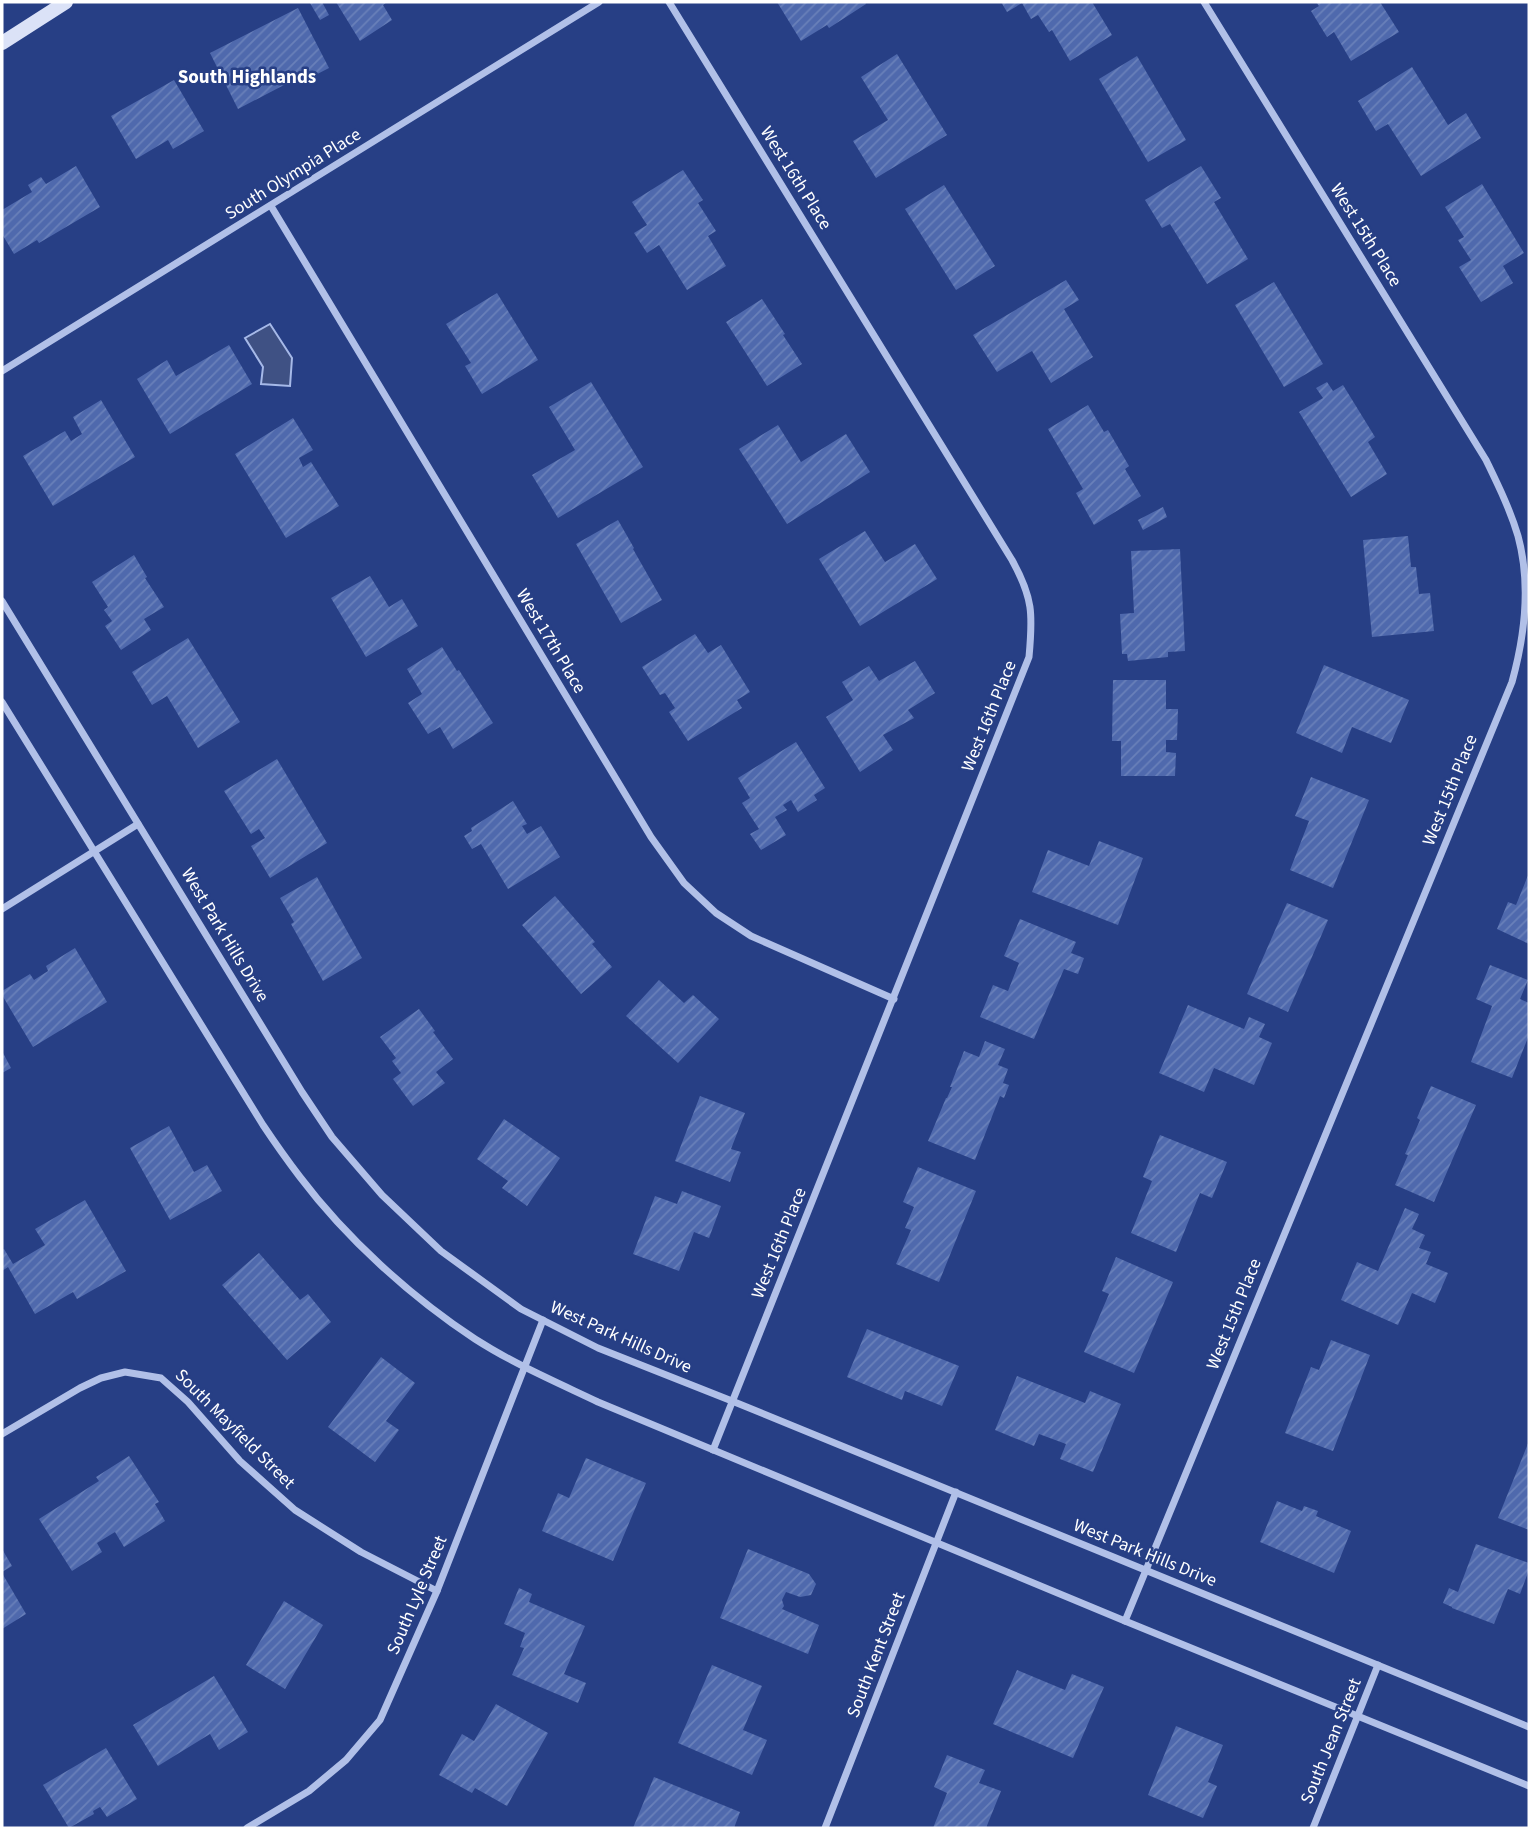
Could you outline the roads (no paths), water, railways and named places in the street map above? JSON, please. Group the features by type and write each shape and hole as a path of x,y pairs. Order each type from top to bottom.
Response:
{"main road":[{"path":"2,43 66,2"}],"street":[{"name":"South Olympia Place","path":"2,370 599,2"},
{"name":"West 16th Place","path":"668,2 1012,560 1024,582 1031,604 1029,657 713,1450"},
{"name":"West 15th Place","path":"1125,1621 1511,682 1520,653 1525,618 1525,579 1519,538 1506,500 1486,460 1204,2"},
{"name":"West 17th Place","path":"271,205 651,837 684,883 716,913 751,936 894,999"},
{"name":"West Park Hills Drive","path":"2,601 332,1137 382,1195 441,1251 521,1309 598,1348 1529,1727"},
{"path":"2,702 263,1125 300,1178 345,1231 384,1268 475,1339 525,1367 598,1402 1529,1786"},
{"path":"2,909 138,824"},
{"name":"South Lyle Street","path":"247,1828 309,1791 346,1760 380,1720 437,1591 543,1320"},
{"name":"South Mayfield Street","path":"2,1434 101,1378 125,1372 161,1378 188,1402 240,1461 295,1510 361,1552 437,1591"},
{"name":"South Kent Street","path":"825,1828 956,1492"},
{"name":"South Jean Street","path":"1313,1828 1378,1665"}],"water":[{"path":"270,324 292,358 290,386 261,384 263,367 245,338"}],"district":[{"name":"South Highlands","path":"247,77"}]}
